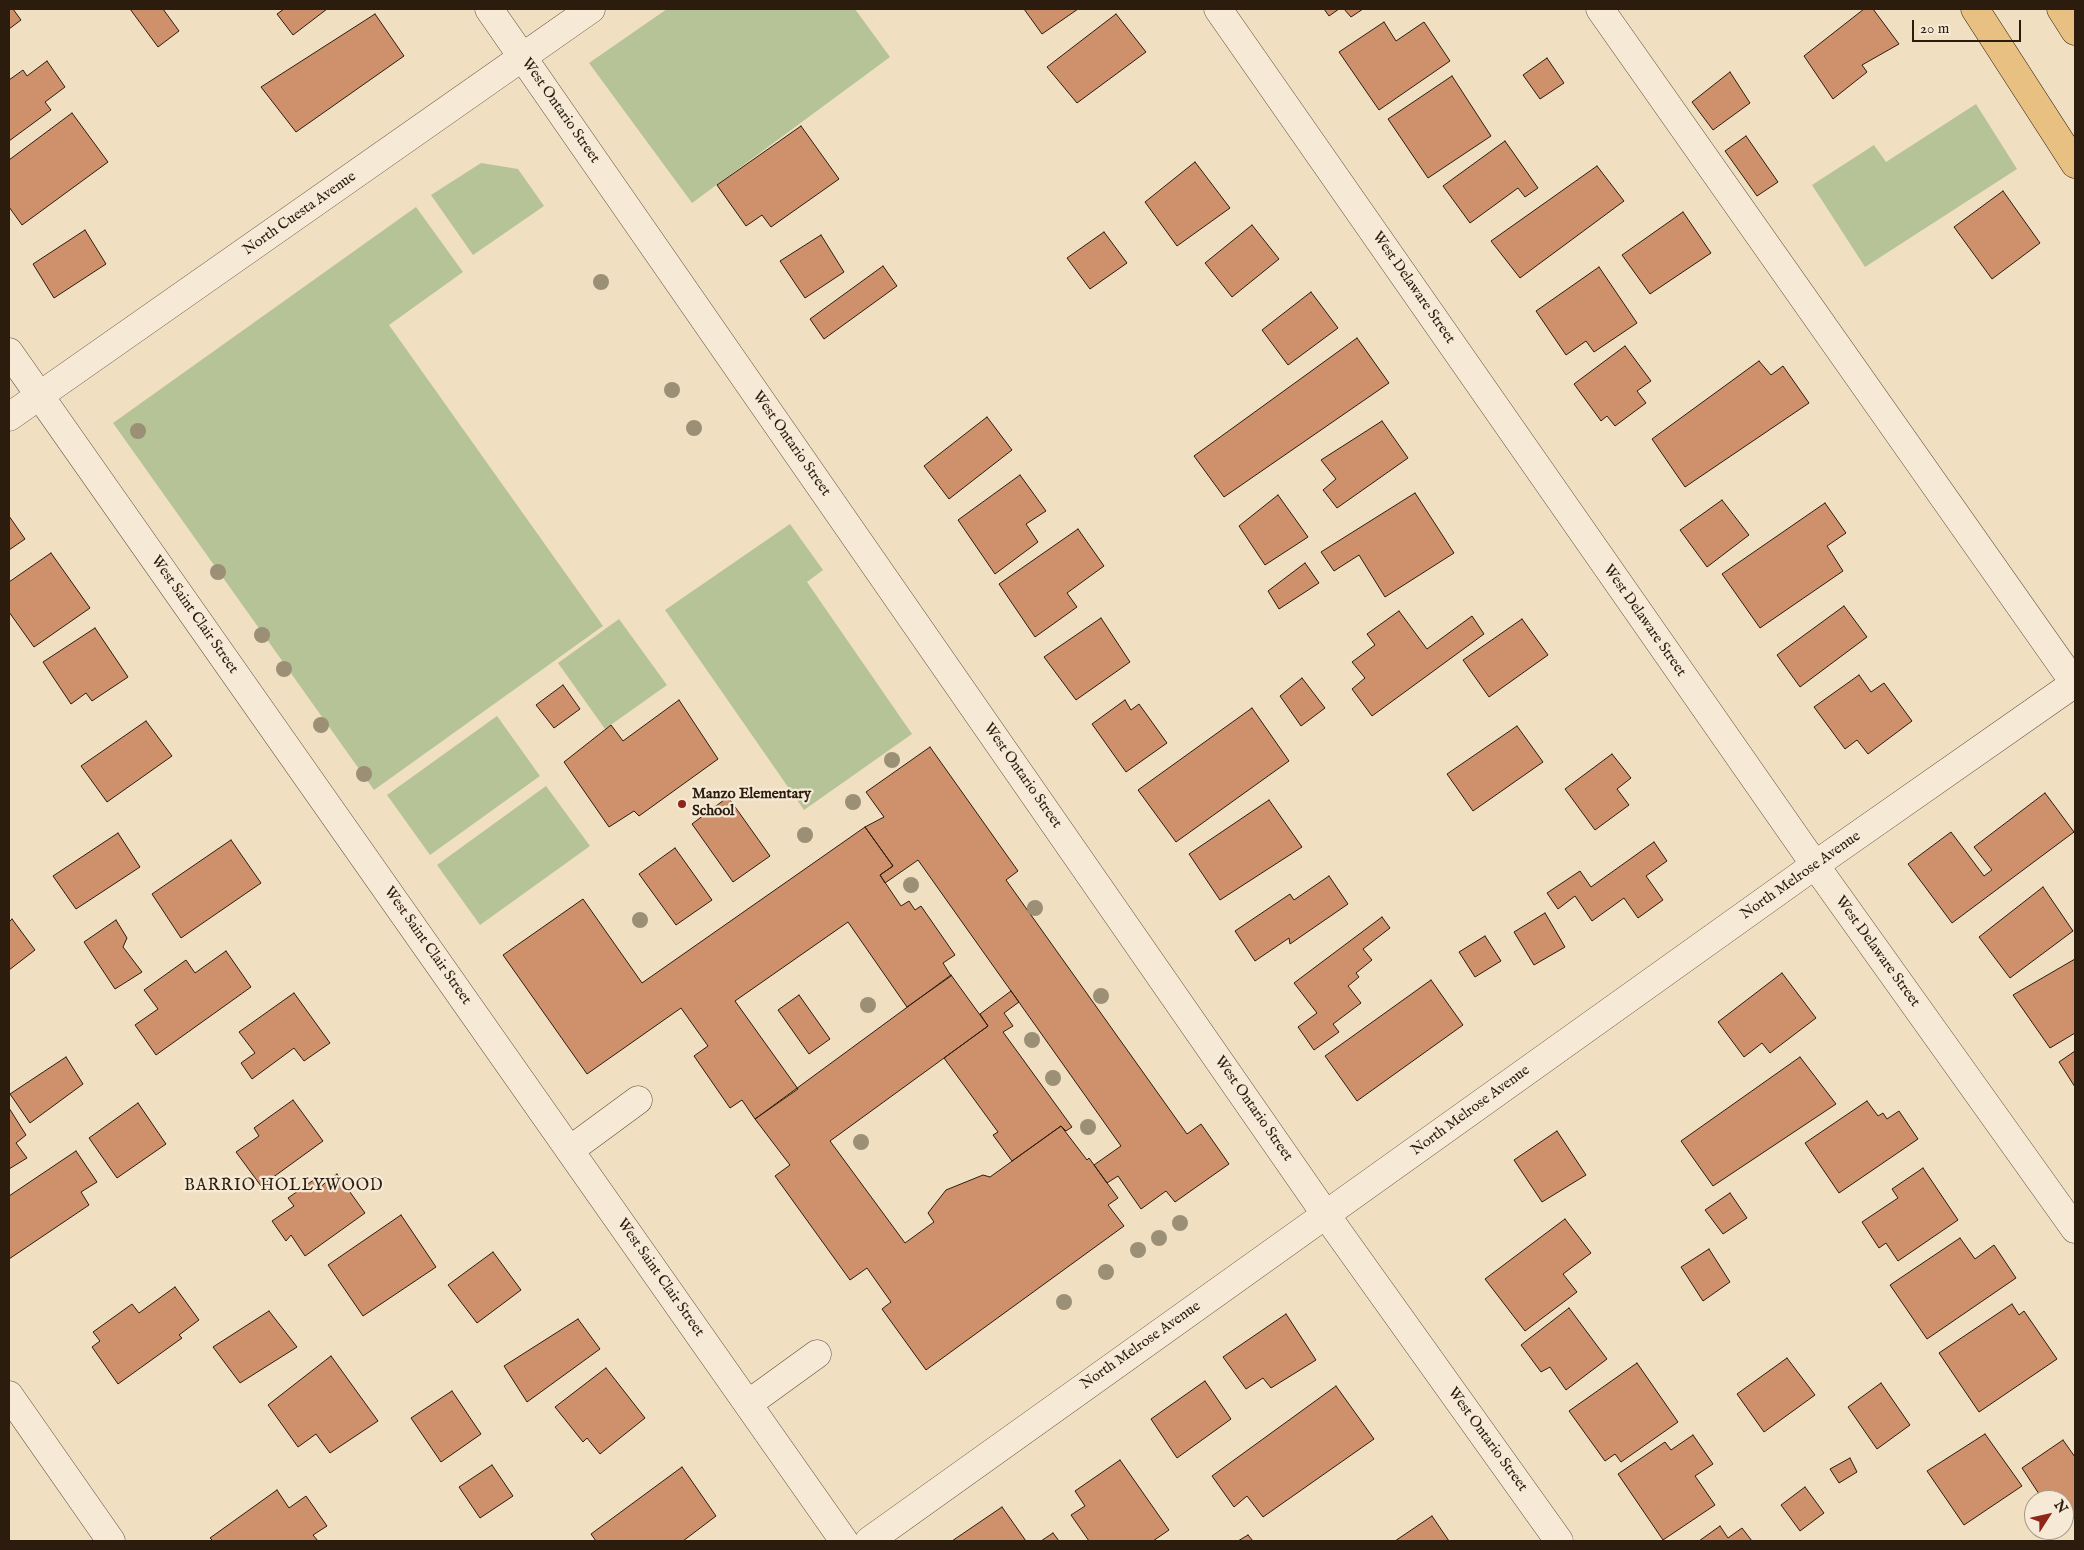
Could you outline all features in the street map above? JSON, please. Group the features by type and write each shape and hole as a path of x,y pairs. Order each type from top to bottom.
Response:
{"main road":[{"path":"1975,9 2075,164"},
{"path":"2060,9 2075,31"}],"street":[{"name":"West Ontario Street","path":"489,9 1326,1215 1560,1541"},
{"name":"North Cuesta Avenue","path":"9,417 592,9"},
{"name":"West Delaware Street","path":"1218,9 1815,865 2075,1229"},
{"path":"1600,9 2075,684"},
{"name":"West Saint Clair Street","path":"9,352 844,1541"},
{"name":"North Melrose Avenue","path":"869,1541 1815,865 2075,684"},
{"path":"570,1150 638,1100"},
{"path":"748,1404 817,1354"},
{"path":"9,1395 111,1541"}],"green space":[{"path":"667,9 855,9 890,57 692,203 589,63"},
{"path":"1976,104 2017,169 1865,267 1812,185 1874,145 1886,162"},
{"path":"481,163 518,169 544,206 473,255 431,195"},
{"path":"416,207 463,272 389,325 603,626 374,790 113,423"},
{"path":"790,524 823,570 807,582 912,734 804,810 665,610"},
{"path":"619,619 667,685 605,729 558,663"},
{"path":"497,716 540,776 430,855 387,795"},
{"path":"546,786 590,846 480,925 437,865"}],"building":[{"path":"9,9 13,9 21,20 9,29"},
{"path":"130,9 163,9 179,31 158,47"},
{"path":"284,9 327,9 293,35 277,14"},
{"path":"1024,9 1078,9 1042,34"},
{"path":"1324,9 1339,9 1329,16"},
{"path":"1344,9 1363,9 1351,17"},
{"path":"1864,9 1873,9 1899,44 1862,65 1867,72 1833,99 1804,56"},
{"path":"375,14 404,56 296,132 261,87"},
{"path":"1116,14 1146,52 1077,103 1047,67"},
{"path":"1384,22 1396,41 1424,22 1450,61 1379,110 1339,52"},
{"path":"1547,58 1564,83 1540,99 1523,75"},
{"path":"47,61 65,87 45,102 51,110 9,141 9,80 23,70 27,76"},
{"path":"1730,72 1750,103 1713,130 1692,102"},
{"path":"1452,76 1491,136 1428,178 1388,119"},
{"path":"72,113 108,162 22,225 9,207 9,160"},
{"path":"801,126 839,179 771,227 762,215 746,226 717,185"},
{"path":"1746,136 1778,182 1757,196 1725,151"},
{"path":"1505,141 1538,188 1525,197 1518,188 1470,223 1443,186"},
{"path":"1195,162 1230,208 1177,246 1145,202"},
{"path":"1597,166 1624,201 1520,278 1491,241"},
{"path":"2003,191 2040,243 1992,279 1954,227"},
{"path":"1683,212 1711,253 1650,294 1622,255"},
{"path":"1252,225 1279,259 1232,297 1205,263"},
{"path":"85,230 106,264 54,298 33,264"},
{"path":"1104,232 1127,263 1090,289 1067,258"},
{"path":"821,235 844,272 805,298 780,261"},
{"path":"883,266 897,286 824,339 810,319"},
{"path":"1599,267 1637,323 1594,352 1586,341 1566,355 1536,311"},
{"path":"1311,292 1338,328 1288,365 1262,330"},
{"path":"1357,338 1389,383 1224,497 1194,456"},
{"path":"1625,346 1651,381 1637,391 1646,403 1615,426 1607,416 1601,421 1574,384"},
{"path":"1759,361 1771,375 1783,366 1809,403 1685,487 1652,439"},
{"path":"987,417 1012,450 949,499 924,466"},
{"path":"1382,421 1408,458 1337,508 1323,490 1336,479 1321,460"},
{"path":"1020,475 1046,511 1026,524 1038,542 995,574 958,520"},
{"path":"1415,493 1454,553 1385,597 1359,555 1334,571 1321,552"},
{"path":"1278,495 1308,537 1265,565 1239,526"},
{"path":"1722,500 1749,535 1707,567 1680,530"},
{"path":"1825,503 1846,533 1827,546 1843,571 1760,628 1722,574"},
{"path":"9,516 25,539 9,550"},
{"path":"1078,529 1104,566 1067,593 1077,607 1035,637 999,584"},
{"path":"51,553 90,608 34,647 9,612 9,582"},
{"path":"1305,563 1319,583 1279,609 1268,591"},
{"path":"1844,606 1867,637 1800,687 1777,655"},
{"path":"1399,611 1427,649 1472,616 1484,634 1372,716 1352,689 1365,678 1352,662 1375,645 1367,634"},
{"path":"1101,618 1130,662 1076,700 1044,657"},
{"path":"1522,619 1548,655 1489,697 1463,660"},
{"path":"95,628 128,677 92,701 86,693 71,704 43,662"},
{"path":"1859,675 1871,692 1884,683 1912,721 1868,754 1857,740 1845,749 1814,707"},
{"path":"1302,678 1325,708 1301,726 1280,696"},
{"path":"563,685 580,709 554,728 536,705"},
{"path":"679,700 718,759 639,816 634,811 609,827 564,762 611,725 623,741"},
{"path":"1125,700 1131,710 1139,704 1167,743 1126,772 1092,724"},
{"path":"1252,708 1289,761 1176,842 1138,790"},
{"path":"146,721 172,756 107,802 81,766"},
{"path":"1517,726 1543,762 1473,811 1447,774"},
{"path":"930,747 1018,871 1006,880 1187,1134 1201,1124 1229,1164 1175,1202 1166,1191 1141,1209 1118,1176 1107,1183 1094,1165 1121,1146 918,860 885,883 880,875 893,866 865,827 884,817 866,792"},
{"path":"1612,754 1631,778 1617,789 1629,805 1595,830 1565,789"},
{"path":"2045,793 2074,832 1952,923 1908,864 1951,832 1984,876 1992,870 1974,847"},
{"path":"728,797 770,856 733,882 692,824"},
{"path":"1269,800 1302,847 1220,900 1189,854"},
{"path":"865,827 893,866 880,875 901,906 909,901 915,910 921,906 955,955 943,963 951,976 907,1007 848,922 735,1001 798,1089 755,1119 742,1100 730,1108 694,1056 708,1046 681,1008 587,1074 503,955 583,899 642,983"},
{"path":"118,833 140,867 76,909 53,876"},
{"path":"231,840 261,883 181,938 152,894"},
{"path":"1654,842 1667,861 1646,876 1663,900 1638,918 1624,898 1592,921 1575,896 1558,909 1547,893 1580,871 1591,887"},
{"path":"675,848 712,900 676,925 639,874"},
{"path":"1329,876 1348,904 1290,944 1289,938 1255,961 1235,931 1290,894 1294,900"},
{"path":"2043,887 2073,931 2010,978 1979,937"},
{"path":"1545,913 1565,947 1534,965 1514,932"},
{"path":"1382,917 1390,928 1363,949 1372,960 1356,973 1359,977 1348,986 1361,1003 1333,1024 1339,1032 1314,1050 1298,1027 1317,1013 1294,983"},
{"path":"12,919 35,950 9,970 9,922"},
{"path":"116,920 127,938 123,947 142,972 115,989 84,942"},
{"path":"1485,936 1501,961 1475,977 1459,952"},
{"path":"226,951 251,987 156,1055 135,1025 158,1009 144,990 186,960 195,973"},
{"path":"2075,959 2075,1033 2050,1048 2013,995"},
{"path":"1782,973 1816,1018 1770,1053 1762,1043 1744,1057 1718,1022"},
{"path":"951,975 988,1026 830,1141 905,1243 934,1222 928,1213 946,1190 983,1175 990,1177 1061,1126 1087,1160 1089,1158 1118,1198 1108,1205 1124,1226 926,1370 882,1309 891,1302 867,1268 850,1280 775,1176 790,1165 755,1119"},
{"path":"1431,980 1463,1025 1357,1101 1325,1056"},
{"path":"1011,991 1019,1002 1004,1013 1013,1026 1003,1032 1072,1127 1066,1131 1061,1126 1012,1161 993,1135 998,1132 944,1058 988,1026 980,1014"},
{"path":"294,993 330,1043 304,1061 294,1048 252,1079 241,1063 255,1053 239,1032"},
{"path":"799,995 830,1039 809,1054 778,1010"},
{"path":"2075,1051 2075,1087 2059,1062"},
{"path":"66,1057 83,1084 30,1123 10,1094"},
{"path":"1800,1057 1836,1104 1713,1186 1681,1141"},
{"path":"293,1100 323,1141 261,1186 236,1152 259,1136 254,1128"},
{"path":"1867,1101 1878,1116 1883,1113 1887,1119 1899,1111 1918,1139 1839,1193 1805,1143"},
{"path":"138,1103 166,1144 117,1178 89,1138"},
{"path":"9,1108 26,1135 16,1143 27,1158 9,1169"},
{"path":"1557,1131 1586,1175 1542,1202 1514,1160"},
{"path":"76,1151 97,1182 81,1192 89,1205 9,1259 9,1196"},
{"path":"1923,1168 1958,1220 1898,1261 1886,1243 1879,1248 1862,1222 1898,1198 1892,1189"},
{"path":"337,1174 365,1213 305,1256 291,1235 286,1241 272,1221 294,1206 288,1198 315,1179 320,1187"},
{"path":"1730,1193 1747,1218 1723,1234 1705,1210"},
{"path":"401,1215 436,1267 363,1316 328,1265"},
{"path":"1565,1219 1591,1253 1563,1274 1577,1292 1525,1331 1485,1279"},
{"path":"1960,1238 1975,1259 1994,1245 2016,1278 1927,1339 1890,1285"},
{"path":"1709,1249 1730,1282 1703,1301 1681,1267"},
{"path":"493,1252 521,1290 477,1323 448,1285"},
{"path":"175,1287 199,1320 179,1335 182,1338 118,1384 92,1347 100,1341 93,1332 132,1304 139,1313"},
{"path":"2012,1304 2019,1315 2024,1311 2057,1359 1979,1412 1939,1353"},
{"path":"1569,1308 1607,1359 1566,1390 1550,1367 1541,1372 1521,1345"},
{"path":"269,1311 297,1347 240,1383 213,1347"},
{"path":"1286,1314 1316,1360 1271,1388 1263,1378 1246,1389 1223,1357"},
{"path":"578,1319 600,1349 527,1402 504,1366"},
{"path":"331,1356 378,1421 330,1453 316,1434 298,1447 268,1405"},
{"path":"1787,1358 1815,1395 1764,1432 1737,1394"},
{"path":"1637,1363 1678,1422 1621,1462 1615,1454 1605,1461 1569,1411"},
{"path":"606,1368 645,1418 600,1454 587,1438 583,1442 555,1407"},
{"path":"1205,1381 1231,1419 1177,1458 1151,1419"},
{"path":"1881,1383 1910,1425 1877,1449 1848,1407"},
{"path":"1336,1386 1374,1439 1263,1517 1247,1496 1234,1507 1212,1476"},
{"path":"452,1391 481,1434 441,1462 411,1418"},
{"path":"1985,1434 2022,1486 1964,1525 1927,1471"},
{"path":"1693,1435 1713,1464 1695,1476 1715,1505 1663,1540 1618,1474 1665,1442 1671,1450"},
{"path":"2063,1440 2075,1457 2075,1517 2074,1490 2036,1490 2022,1468"},
{"path":"1850,1458 1857,1472 1839,1483 1830,1469"},
{"path":"1120,1460 1169,1530 1153,1541 1089,1541 1071,1515 1085,1506 1075,1491"},
{"path":"492,1465 513,1496 480,1518 459,1487"},
{"path":"682,1467 716,1516 683,1541 596,1541 591,1534"},
{"path":"1805,1487 1824,1513 1800,1531 1781,1505"},
{"path":"277,1490 289,1508 306,1496 327,1526 313,1535 318,1541 213,1541 210,1538"},
{"path":"1002,1507 1026,1541 952,1541"},
{"path":"1432,1516 1449,1541 1395,1541"},
{"path":"1720,1526 1728,1538 1742,1528 1752,1541 1699,1541"},
{"path":"1053,1533 1059,1541 1041,1541"},
{"path":"1248,1535 1253,1541 1238,1541"}],"place":[{"name":"Manzo Elementary School","path":"682,804"}],"district":[{"name":"BARRIO HOLLYWOOD","path":"284,1187"}]}
